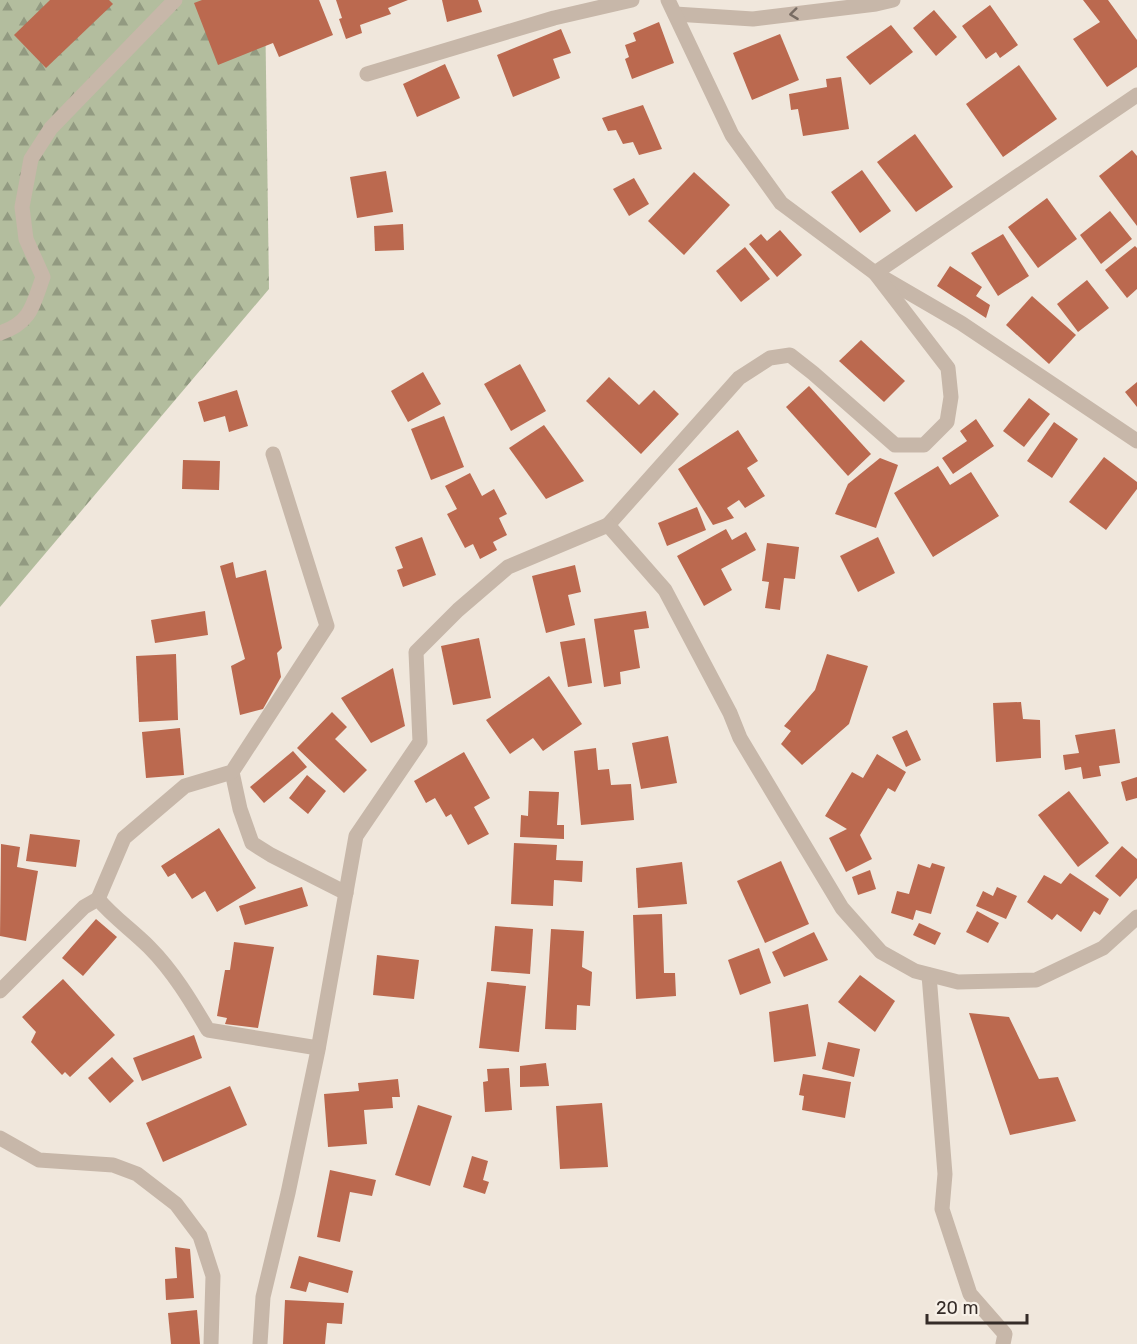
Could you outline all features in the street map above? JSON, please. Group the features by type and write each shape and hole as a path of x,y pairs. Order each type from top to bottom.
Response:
{"street":[{"path":"0,333 17,327 32,309 43,277 26,239 22,207 31,159 51,128 175,0"},
{"path":"367,74 554,18 632,0"},
{"path":"671,7 753,19 893,0"},
{"path":"671,7 732,135 781,203 875,273 961,323 1137,441"},
{"path":"875,273 1137,95"},
{"path":"260,1344 263,1297 288,1193 318,1048 356,836 420,742 416,652 458,610 508,567 608,525 739,378 770,358 790,355 895,445 924,445 947,422 951,398 948,368 875,273"},
{"path":"0,991 84,907 98,899 123,838 185,786 232,771 327,626 273,454"},
{"path":"608,525 665,590 730,713 740,738 842,908 881,952 915,971 958,982 1036,980 1103,948 1137,917"},
{"path":"232,771 240,809 252,843 346,893"},
{"path":"98,899 110,913 150,948 184,989 208,1030 318,1048"},
{"path":"929,975 945,1174 942,1209 970,1294 1005,1334 1003,1344"},
{"path":"0,1138 39,1160 113,1165 137,1174 176,1204 200,1236 213,1276 211,1344"}],"green space":[{"path":"0,0 265,0 269,289 0,607"}],"building":[{"path":"50,0 109,0 113,4 46,68 14,35"},
{"path":"202,0 319,0 333,35 279,57 273,43 218,65 194,3"},
{"path":"336,0 408,0 388,8 391,14 360,25 362,33 346,39 339,19 342,18"},
{"path":"442,0 478,0 482,12 447,22"},
{"path":"1083,0 1108,0 1137,40 1137,67 1107,87 1073,39 1100,22"},
{"path":"990,5 1018,45 1000,58 996,52 986,59 962,26"},
{"path":"934,10 957,37 936,56 913,28"},
{"path":"659,22 674,63 632,79 625,59 629,57 625,45 636,41 633,33"},
{"path":"891,25 913,52 870,85 846,57"},
{"path":"561,29 571,53 553,59 560,78 513,97 497,55"},
{"path":"780,34 799,80 752,100 733,53"},
{"path":"445,64 460,98 417,117 403,84"},
{"path":"1019,65 1057,119 1003,157 966,104"},
{"path":"841,77 849,129 803,136 798,109 791,110 789,94 827,87 826,79"},
{"path":"643,105 662,149 639,155 633,142 623,144 616,130 608,131 602,118"},
{"path":"915,134 953,187 916,212 877,162"},
{"path":"1132,150 1137,156 1137,226 1099,176"},
{"path":"862,170 891,211 860,233 831,192"},
{"path":"386,171 393,212 357,218 350,177"},
{"path":"694,172 730,205 684,255 648,221"},
{"path":"634,178 649,204 629,216 613,189"},
{"path":"1047,198 1077,239 1038,268 1008,227"},
{"path":"1110,211 1132,239 1101,264 1080,235"},
{"path":"403,224 404,250 375,251 374,226"},
{"path":"780,230 802,255 777,277 749,244 761,234 767,241"},
{"path":"1003,234 1029,276 998,296 971,253"},
{"path":"1135,246 1137,248 1137,289 1127,298 1105,270"},
{"path":"745,247 770,279 741,302 716,271"},
{"path":"950,266 982,287 976,296 990,305 986,318 937,286"},
{"path":"1087,280 1109,308 1078,332 1057,304"},
{"path":"1032,296 1076,335 1049,364 1006,325"},
{"path":"861,340 905,381 884,402 839,361"},
{"path":"520,364 546,411 511,431 484,384"},
{"path":"423,372 441,404 408,422 391,391"},
{"path":"609,377 639,405 654,390 679,414 641,454 586,401"},
{"path":"1137,382 1137,407 1125,392"},
{"path":"809,386 871,454 848,476 786,407"},
{"path":"237,390 248,426 229,432 225,416 204,422 198,402"},
{"path":"1029,398 1050,414 1024,447 1003,431"},
{"path":"444,416 464,467 431,480 411,429"},
{"path":"976,419 994,446 953,474 942,458 967,441 960,431"},
{"path":"1054,422 1078,439 1052,478 1027,461"},
{"path":"544,425 584,481 546,499 509,448"},
{"path":"738,430 758,461 747,468 765,496 745,508 739,500 727,508 734,518 713,525 678,469"},
{"path":"1104,457 1137,482 1137,489 1106,530 1069,502"},
{"path":"880,458 898,465 876,528 835,514 848,484"},
{"path":"183,460 220,461 219,490 182,489"},
{"path":"938,466 950,485 971,472 999,516 933,557 894,493"},
{"path":"470,473 482,496 494,489 507,514 499,518 507,535 493,542 497,550 480,559 473,544 465,548 447,514 457,509 445,486"},
{"path":"697,507 706,530 667,546 658,523"},
{"path":"726,529 732,540 746,532 756,550 721,569 732,590 704,606 677,556"},
{"path":"422,537 436,575 403,587 397,570 403,568 395,547"},
{"path":"878,537 895,573 858,592 840,556"},
{"path":"767,543 799,547 795,579 784,578 780,610 765,608 769,582 762,581"},
{"path":"233,562 236,578 266,570 282,648 277,653 281,677 263,709 240,715 231,666 245,659 220,566"},
{"path":"575,565 581,592 568,595 575,625 546,633 532,576"},
{"path":"205,611 208,635 155,643 151,620"},
{"path":"646,611 649,628 634,630 640,668 620,672 621,684 604,687 594,619"},
{"path":"479,638 491,698 453,705 441,646"},
{"path":"585,638 592,683 568,687 560,642"},
{"path":"176,654 178,720 139,722 136,656"},
{"path":"827,654 868,666 849,724 802,765 781,744 791,731 784,726 815,690"},
{"path":"393,668 405,726 371,743 341,698"},
{"path":"549,676 582,724 543,751 533,738 510,754 486,720"},
{"path":"1021,702 1023,719 1040,720 1041,758 996,762 993,703"},
{"path":"332,712 347,727 335,739 367,770 344,793 297,748"},
{"path":"180,728 184,775 146,778 142,732"},
{"path":"1115,729 1120,763 1099,766 1101,776 1083,779 1081,767 1065,770 1063,755 1079,753 1075,735"},
{"path":"907,730 921,760 906,767 892,737"},
{"path":"668,736 677,783 641,789 632,743"},
{"path":"596,748 598,770 609,769 611,785 631,784 634,820 581,825 574,751"},
{"path":"293,751 307,767 264,803 250,787"},
{"path":"464,752 490,798 474,807 489,834 468,845 451,814 446,817 435,798 426,803 414,781"},
{"path":"877,754 906,772 895,792 888,788 860,835 872,859 846,872 829,838 847,829 825,816 852,772 863,778"},
{"path":"307,775 326,791 308,814 289,798"},
{"path":"1137,777 1137,798 1126,801 1121,782"},
{"path":"529,791 559,792 557,825 564,825 564,839 520,837 521,815 528,816"},
{"path":"1069,791 1109,843 1078,867 1038,815"},
{"path":"219,828 256,888 217,912 205,891 192,899 175,873 168,877 161,866"},
{"path":"30,834 80,840 76,867 26,861"},
{"path":"514,843 557,845 556,860 583,861 582,882 554,880 553,906 511,904"},
{"path":"1,844 20,847 17,867 38,871 26,941 0,936"},
{"path":"1122,846 1137,859 1137,878 1120,897 1095,876"},
{"path":"781,861 809,924 765,943 737,881"},
{"path":"682,862 687,904 638,908 636,868"},
{"path":"932,863 945,867 931,914 916,910 913,920 891,913 897,891 909,894 918,864 930,868"},
{"path":"870,870 876,889 858,895 852,877"},
{"path":"1070,873 1109,899 1100,915 1094,911 1081,932 1057,914 1052,920 1027,902 1044,875 1061,884"},
{"path":"302,887 308,906 245,925 239,906"},
{"path":"997,887 1017,896 1006,919 976,906 983,891 993,896"},
{"path":"977,911 999,923 988,943 966,932"},
{"path":"662,914 664,973 675,973 676,996 636,999 633,915"},
{"path":"96,919 117,937 83,976 62,958"},
{"path":"919,923 941,933 935,945 913,935"},
{"path":"495,926 533,929 530,974 491,971"},
{"path":"551,929 584,931 582,967 592,972 590,1006 577,1005 576,1030 545,1029"},
{"path":"814,932 828,960 784,977 772,952"},
{"path":"234,942 274,947 258,1028 225,1024 227,1018 217,1016 225,970 230,970"},
{"path":"759,948 771,983 740,995 728,960"},
{"path":"377,955 419,960 414,999 373,995"},
{"path":"860,975 895,1001 875,1032 838,1002"},
{"path":"63,979 115,1035 70,1077 65,1072 62,1075 31,1042 36,1032 22,1017"},
{"path":"487,982 526,986 519,1052 479,1048"},
{"path":"808,1004 816,1056 774,1062 769,1012"},
{"path":"969,1013 1009,1017 1039,1079 1058,1077 1076,1121 1010,1135"},
{"path":"194,1035 202,1058 142,1081 133,1058"},
{"path":"828,1042 860,1049 854,1077 822,1069"},
{"path":"112,1057 134,1081 110,1103 88,1078"},
{"path":"546,1063 549,1086 520,1087 520,1066"},
{"path":"509,1068 512,1110 485,1112 483,1082 488,1081 487,1069"},
{"path":"803,1074 851,1082 845,1118 802,1110 804,1096 799,1095"},
{"path":"398,1079 400,1097 392,1097 393,1108 364,1110 367,1144 328,1147 324,1094 359,1091 358,1083"},
{"path":"230,1086 247,1125 163,1162 146,1123"},
{"path":"602,1103 608,1167 560,1169 556,1106"},
{"path":"418,1105 452,1116 430,1186 395,1175"},
{"path":"472,1156 488,1161 483,1180 489,1182 485,1194 463,1187"},
{"path":"330,1170 376,1180 372,1196 350,1192 340,1242 317,1237"},
{"path":"175,1247 190,1249 194,1298 166,1300 165,1279 177,1278"},
{"path":"299,1256 353,1271 348,1293 309,1282 306,1292 290,1288"},
{"path":"285,1300 344,1303 342,1324 327,1323 325,1344 283,1344"},
{"path":"197,1310 200,1344 171,1344 168,1313"}]}
